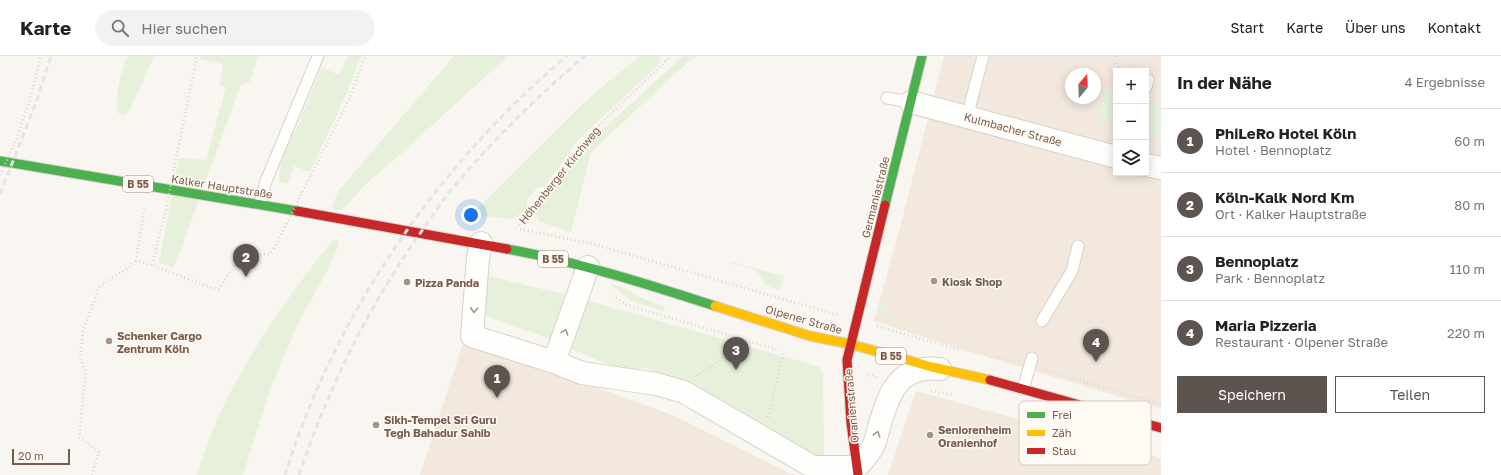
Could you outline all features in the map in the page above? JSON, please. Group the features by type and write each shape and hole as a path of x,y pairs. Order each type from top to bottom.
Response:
{"main road":[{"name":"Germaniastraße","path":"850,344 922,56"},
{"name":"Kalker Hauptstraße","path":"0,162 260,204 439,236"},
{"name":"Olpener Straße","path":"439,236 481,243 588,267 810,336 850,344 941,369 980,377 1065,401"},
{"name":"Oranienstraße","path":"850,344 846,368 857,471"},
{"name":"Olpener Straße","path":"1151,425 1161,428"}],"street":[{"name":"Kulmbacher Straße","path":"911,102 1113,156"},
{"path":"1149,165 1161,168"},
{"path":"481,243 478,258 472,336 554,362 582,373 656,384 684,392 812,467 857,471"},
{"path":"554,362 588,267"},
{"name":"Oranienstraße","path":"857,471 873,447 886,406 897,384 907,374 918,369 941,369"}],"lane":[{"path":"260,204 266,181 318,56"},
{"path":"967,117 983,56"},
{"path":"887,98 911,102"},
{"path":"1042,321 1072,271 1078,246"},
{"path":"1023,389 1032,358"}],"path":[{"path":"0,175 15,143 29,102 41,56"},
{"path":"152,264 166,210 197,56"},
{"path":"136,261 152,264 207,286 219,289 239,258 244,254 270,254 274,249 350,97 365,56"},
{"name":"Höhenberger Kirchweg","path":"671,56 595,129 556,176 531,212 516,228 541,232 600,246 856,320"},
{"path":"1116,56 1114,61 1118,68"},
{"path":"1109,69 1113,70"},
{"path":"92,475 99,452 79,437 86,371 80,358 84,331 100,287 129,268 136,261 146,201"},
{"path":"614,296 627,305 790,353"},
{"path":"684,392 691,379 718,362 736,338"},
{"path":"764,438 784,351"},
{"path":"846,368 897,384 956,395"}],"shaded area":[{"path":"944,56 1161,56 1161,409 1151,406 1151,401 1134,401 957,348 874,321 897,239"},
{"path":"464,340 672,415 793,475 420,475"},
{"path":"916,391 1019,419 1019,465 1151,465 1151,455 1161,458 1161,475 888,475"}],"green space":[{"path":"127,56 154,56 129,112 123,116 117,112 117,97"},
{"path":"201,56 258,56 250,82 241,84 174,268 159,262 179,158 206,160 226,87 220,86 223,64 200,59"},
{"path":"348,56 361,56 347,93 310,172 294,166 288,184 279,182 280,166 288,144 299,123 320,71 323,68 339,75"},
{"path":"454,56 508,56 366,184 342,210 335,210 332,206 339,190"},
{"path":"640,56 661,56 660,63 579,139 545,186 537,188 526,201 529,208 512,219 471,215 591,96"},
{"path":"683,56 697,56 689,61 591,152 571,232 538,221 536,213 586,145"},
{"path":"1105,89 1113,92 1113,124 1097,120"},
{"path":"1149,101 1161,104 1161,137 1149,134"},
{"path":"337,240 339,245 326,273 300,319 269,392 243,475 197,475 226,401 249,359 275,318 303,279 332,241"},
{"path":"731,262 784,276 780,290 764,285 763,279 760,275 752,269 731,264"},
{"path":"485,275 579,298 820,367 823,375 824,460 815,459 645,367 627,373 547,338 480,314"},
{"path":"609,284 619,286 646,300 665,306 663,311 631,301"},
{"path":"883,298 885,299 890,317 930,329 930,331 883,317 880,310"}],"railway":[{"path":"0,194 37,100 51,56"},
{"path":"285,475 306,415 332,356 362,300 396,246 434,194 475,145 520,99 567,56"},
{"path":"299,475 310,443 350,350 400,263 447,195 463,176 530,105 585,56"}],"traffic: fast":[{"path":"885,205 922,56"},
{"path":"0,161 297,211"},
{"path":"507,249 586,267 715,306"}],"traffic: slow":[{"path":"715,306 810,336 850,344 932,367 990,380"}],"traffic: jam":[{"path":"858,475 851,423 847,360 885,205"},
{"path":"297,211 507,249"},
{"path":"990,380 1065,401"},
{"path":"1151,425 1161,428"}],"place":[{"name":"Köln-Kalk Nord Km","path":"246,277"},
{"name":"Kiosk Shop","path":"934,281"},
{"name":"Pizza Panda","path":"407,282"},
{"name":"Schenker Cargo Zentrum Köln","path":"109,341"},
{"name":"Maria Pizzeria","path":"1096,362"},
{"name":"Bennoplatz","path":"736,370"},
{"name":"PhiLeRo Hotel Köln","path":"497,398"},
{"name":"Sikh-Tempel Sri Guru Tegh Bahadur Sahib","path":"376,425"},
{"name":"Seniorenheim Oranienhof","path":"930,435"}]}
